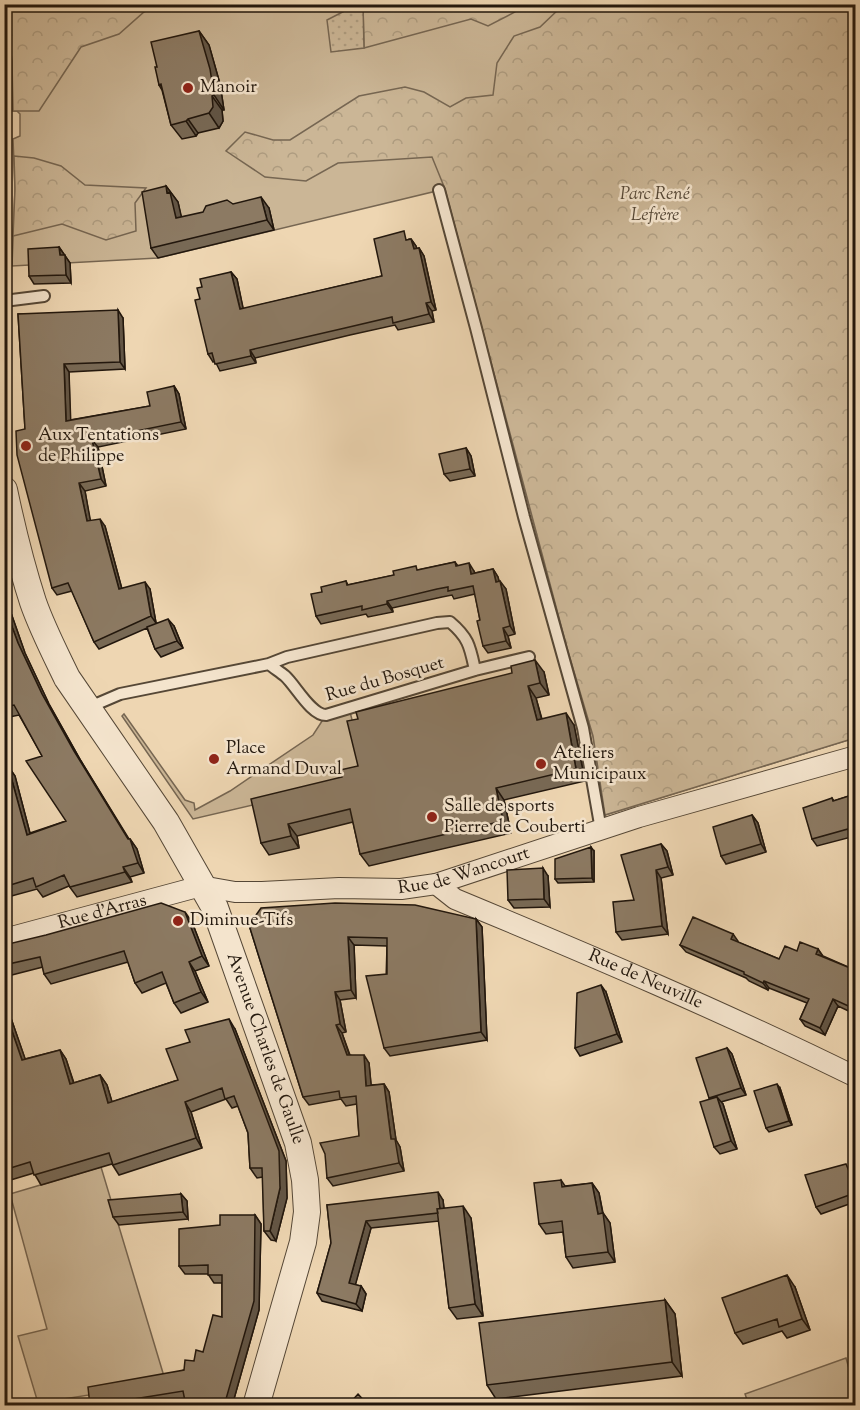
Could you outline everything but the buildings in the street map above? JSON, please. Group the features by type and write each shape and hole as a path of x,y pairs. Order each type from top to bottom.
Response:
{"street":[{"name":"Avenue Charles de Gaulle","path":"4,490 16,545 34,603 67,678 172,832 215,908 298,1143 308,1212 303,1242 256,1406"},
{"name":"Rue de Wancourt","path":"201,886 235,892 262,892 339,888 401,889 436,884 639,817 855,756"},
{"name":"Rue de Neuville","path":"436,884 455,899 598,958 722,1013 855,1077"},
{"name":"Rue d'Arras","path":"4,939 201,886"}],"lane":[{"path":"439,190 524,517 583,728 601,830"},
{"path":"4,302 45,296"},
{"path":"90,709 120,694 269,664 287,657 437,623 450,622 464,634 469,644 475,670"},
{"name":"Rue du Bosquet","path":"269,664 285,676 312,708 321,715 475,670 529,657"}],"green space":[{"path":"358,4 363,5 364,48 331,52 327,20"},
{"name":"Parc René Lefrère","path":"580,4 856,5 855,738 605,815 593,736 567,648 445,189 432,157 338,163 306,181 265,177 226,151 245,132 273,140 290,140 359,96 405,87 424,92 450,107 466,98 493,95 497,63 514,36 540,27 560,8"},
{"name":"Parc René Lefrère","path":"5,5 855,5 855,738 605,815 593,736 567,648 445,189 158,258 12,266 15,189 13,139 20,136 20,114 13,111 12,61"},
{"path":"5,5 159,5 144,12 119,34 81,47 39,111 13,111 12,61"},
{"path":"363,5 521,5 515,12 488,26 471,19 364,48"},
{"path":"14,156 34,158 61,166 85,185 146,188 135,203 136,231 106,240 62,224 13,236"},
{"path":"349,708 367,778 193,819 122,716 124,714 185,800 194,803 195,810 230,791 313,735 326,715"},
{"path":"101,1167 166,1383 38,1403 18,1336 47,1329 10,1194"},
{"path":"846,1358 855,1390 855,1405 749,1405 745,1394"}],"place":[{"name":"Manoir","path":"188,88"},
{"name":"Aux Tentations de Philippe","path":"26,446"},
{"name":"Place Armand Duval","path":"214,759"},
{"name":"Ateliers Municipaux","path":"541,764"},
{"name":"Salle de sports Pierre de Couberti","path":"432,817"},
{"name":"Diminue-Tifs","path":"178,921"}]}
